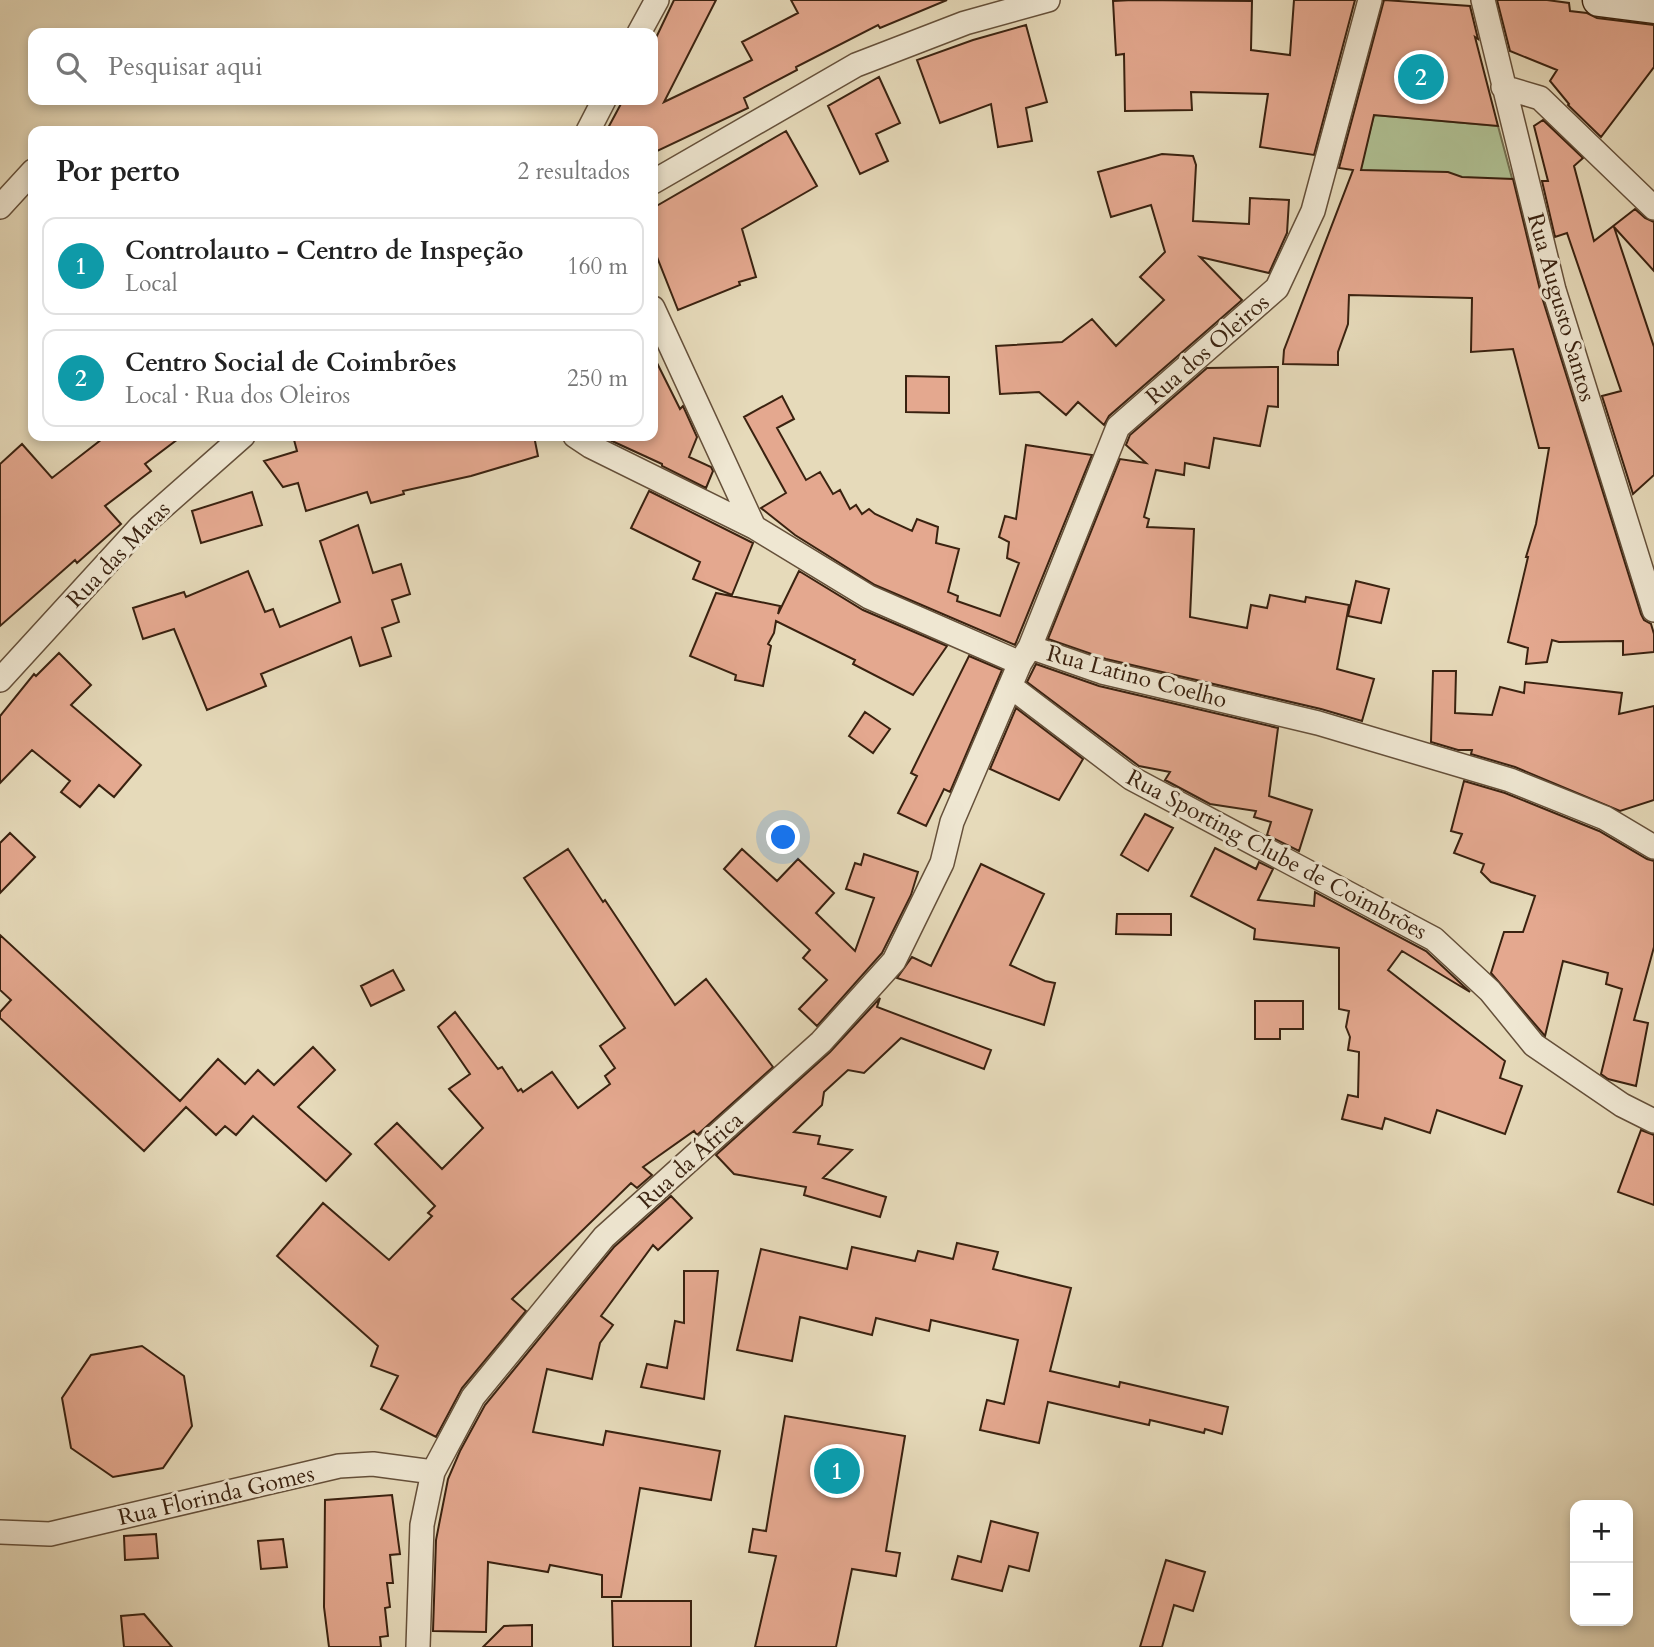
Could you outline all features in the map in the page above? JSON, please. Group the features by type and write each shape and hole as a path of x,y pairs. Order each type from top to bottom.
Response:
{"main road":[{"path":"1599,0 1654,7"}],"street":[{"path":"642,28 657,0"},
{"path":"658,179 856,65 965,23 1048,0"},
{"name":"Rua dos Oleiros","path":"1025,655 1118,426 1277,288 1313,211 1370,0"},
{"name":"Rua Augusto Santos","path":"1483,0 1554,290 1654,610"},
{"path":"1503,87 1540,98 1654,208"},
{"path":"591,126 601,105"},
{"path":"0,207 28,176"},
{"path":"658,318 754,527"},
{"name":"Rua das Matas","path":"0,680 140,527 237,441"},
{"name":"Rua Latino Coelho","path":"582,441 754,527 869,597 1025,655 1318,723 1510,780 1605,818 1654,846"},
{"path":"1010,686 1025,655"},
{"name":"Rua Sporting Clube de Coimbrões","path":"1010,686 1131,778 1434,939 1490,991 1534,1045 1622,1105 1654,1121"},
{"name":"Rua da África","path":"418,1647 422,1525 433,1472 473,1397 604,1237 821,1042 894,961 942,863 952,822 1010,686"},
{"name":"Rua Florinda Gomes","path":"0,1532 50,1534 340,1466 373,1464 433,1472"}],"green space":[{"path":"1374,115 1498,126 1513,182 1360,170"}],"building":[{"path":"674,0 716,0 664,102 752,60 742,42 798,13 791,0 947,0 880,28 878,25 796,67 797,70 744,98 748,108 658,151 658,126 609,126 620,105 658,105 658,34"},
{"path":"1294,0 1355,0 1314,155 1260,147 1268,94 1191,92 1192,110 1125,111 1124,54 1116,55 1113,1 1252,1 1251,50 1290,55"},
{"path":"1384,0 1470,6 1478,39 1475,37 1498,126 1374,115 1361,170 1448,172 1462,177 1513,179 1541,294 1641,614 1644,620 1651,624 1654,652 1623,655 1623,641 1552,640 1547,662 1526,664 1528,648 1508,642 1526,557 1536,524 1549,448 1539,448 1513,349 1471,352 1472,298 1349,295 1348,324 1338,352 1338,365 1283,364 1284,350 1353,170 1339,168"},
{"path":"1497,0 1569,3 1570,11 1587,13 1597,18 1654,25 1654,67 1601,137 1568,105 1550,81 1557,70 1510,51"},
{"path":"1026,25 1047,102 1026,108 1032,141 998,147 991,104 940,123 917,60"},
{"path":"879,77 900,123 876,134 888,161 860,174 828,106"},
{"path":"1543,120 1583,158 1574,166 1594,241 1635,209 1654,222 1654,271 1614,227 1654,347 1654,475 1633,494 1602,396 1621,391 1567,233 1555,237 1542,181 1548,181 1534,126"},
{"path":"786,131 817,186 742,229 756,277 678,310 658,260 658,205"},
{"path":"1162,154 1193,156 1196,165 1193,221 1249,224 1250,198 1289,200 1287,233 1269,273 1200,257 1242,300 1109,416 1104,425 1078,402 1066,415 1039,392 1000,394 996,346 1062,342 1092,319 1116,346 1164,300 1140,277 1165,252 1151,205 1111,217 1098,172"},
{"path":"658,365 680,409 683,406 697,437 689,457 711,467 713,471 706,488 612,441 658,441"},
{"path":"1278,367 1278,407 1268,406 1260,446 1214,438 1209,468 1185,463 1184,475 1156,470 1144,517 1149,519 1147,527 1194,529 1190,617 1247,628 1251,605 1267,608 1270,595 1305,602 1306,597 1349,605 1337,669 1374,679 1362,721 1106,659 1048,639 1120,459 1146,463 1126,445 1130,435 1207,368"},
{"path":"906,376 949,377 949,413 906,412"},
{"path":"782,396 794,419 777,428 806,480 820,472 833,494 840,490 850,509 856,505 862,514 869,509 912,531 917,519 938,527 936,543 959,549 948,592 958,596 957,601 1000,616 1019,563 1007,558 1009,542 999,537 1005,516 1016,519 1026,445 1092,455 1015,645 875,585 795,535 761,508 786,493 744,417"},
{"path":"100,441 175,441 145,464 151,471 105,506 121,524 77,563 75,560 0,626 0,464 22,444 52,478"},
{"path":"294,441 535,441 538,456 471,476 403,491 404,494 371,503 367,492 306,511 298,483 283,487 264,461 297,451"},
{"path":"649,491 753,543 732,595 693,579 700,562 631,528"},
{"path":"252,492 262,525 201,543 192,511"},
{"path":"358,525 373,573 401,564 410,594 392,600 399,622 382,628 391,656 360,666 351,637 261,674 266,686 207,710 174,629 143,639 133,608 184,592 186,597 248,571 265,612 273,609 280,627 340,602 320,541"},
{"path":"799,571 863,610 947,646 913,695 853,664 855,660 776,621 768,644 771,646 763,686 735,680 736,675 690,656 716,593 780,606 778,614"},
{"path":"1356,581 1389,589 1381,623 1348,616"},
{"path":"59,653 91,685 71,705 141,765 114,797 99,785 80,807 61,792 70,781 32,750 0,783 0,716 34,674 36,676"},
{"path":"969,656 1002,670 950,792 944,789 926,826 898,813 917,776 911,773"},
{"path":"1036,664 1099,686 1278,728 1269,796 1312,810 1299,851 1267,835 1271,822 1254,817 1256,811 1210,804 1165,780 1170,772 1139,766 1027,682"},
{"path":"1433,671 1456,671 1455,713 1492,715 1500,687 1524,693 1525,682 1622,693 1619,714 1654,706 1654,800 1620,811 1515,767 1471,754 1472,750 1458,750 1431,742"},
{"path":"1016,708 1083,759 1059,800 990,769"},
{"path":"865,712 890,729 873,753 849,736"},
{"path":"1464,781 1505,793 1599,831 1654,861 1654,947 1634,1020 1648,1023 1636,1086 1608,1079 1601,1074 1622,989 1606,984 1608,973 1563,961 1545,1036 1491,973 1504,932 1523,932 1535,896 1491,882 1481,872 1484,864 1454,853 1462,834 1451,831"},
{"path":"1145,814 1173,828 1148,871 1121,855"},
{"path":"10,833 35,857 0,893 0,843"},
{"path":"1215,848 1256,869 1259,862 1273,869 1258,900 1314,906 1315,892 1426,951 1470,992 1402,951 1388,970 1505,1061 1500,1078 1522,1086 1505,1134 1437,1110 1430,1133 1385,1118 1382,1129 1342,1119 1348,1095 1358,1097 1359,1052 1348,1050 1350,1037 1346,1027 1349,1011 1339,1009 1339,948 1254,939 1255,929 1191,896"},
{"path":"568,849 675,1005 706,979 773,1067 697,1135 694,1131 643,1167 652,1175 637,1188 631,1183 512,1299 526,1311 462,1388 436,1437 381,1409 398,1376 371,1366 378,1346 277,1256 323,1203 389,1260 432,1216 428,1213 435,1206 375,1144 397,1123 442,1169 483,1128 449,1089 470,1074 438,1027 455,1012 498,1069 502,1067 518,1091 521,1089 523,1092 552,1072 578,1108 610,1084 605,1076 615,1068 600,1046 625,1028 524,878"},
{"path":"742,849 777,881 798,859 834,893 816,913 855,951 874,898 846,889 855,863 861,865 864,854 918,872 911,895 882,953 817,1026 799,1009 827,980 803,958 810,950 724,869"},
{"path":"981,864 1044,894 1010,965 1055,983 1044,1025 897,978 912,957 931,966"},
{"path":"1117,914 1171,914 1171,935 1116,934"},
{"path":"0,935 180,1101 218,1059 245,1084 258,1070 274,1085 313,1047 335,1070 298,1107 351,1154 326,1181 253,1116 236,1135 225,1126 216,1135 186,1107 144,1151 0,1018 0,1012 11,1000 0,990"},
{"path":"393,970 404,990 371,1006 361,986"},
{"path":"880,998 877,1007 991,1050 984,1069 901,1038 864,1073 848,1070 824,1092 822,1105 794,1132 820,1136 818,1144 852,1150 823,1178 886,1197 880,1217 804,1195 806,1187 734,1174 716,1155 830,1052"},
{"path":"1255,1001 1303,1001 1303,1029 1280,1029 1280,1039 1255,1039"},
{"path":"1641,1130 1654,1135 1654,1205 1618,1192"},
{"path":"671,1196 692,1218 658,1250 653,1245 601,1316 613,1325 600,1343 592,1379 547,1369 533,1432 603,1445 606,1431 720,1451 711,1500 640,1488 621,1597 602,1597 602,1575 550,1565 548,1572 488,1562 486,1632 433,1631 436,1540 448,1479 485,1405 614,1247"},
{"path":"957,1243 998,1252 993,1269 1071,1288 1050,1371 1119,1387 1120,1382 1228,1407 1222,1434 1205,1429 1204,1433 1150,1420 1149,1425 1048,1402 1039,1443 980,1430 987,1400 1004,1404 1018,1340 931,1320 929,1331 876,1318 872,1335 800,1317 792,1361 737,1350 761,1249 847,1269 852,1247 915,1261 918,1251 953,1259"},
{"path":"684,1271 718,1271 704,1399 641,1387 647,1364 667,1368 675,1321 684,1323"},
{"path":"142,1346 184,1376 192,1426 163,1468 113,1477 71,1448 62,1398 91,1355"},
{"path":"785,1416 905,1436 886,1551 900,1553 896,1576 852,1569 836,1647 755,1647 776,1556 749,1552 753,1529 766,1531"},
{"path":"392,1495 400,1554 390,1555 393,1583 387,1583 390,1607 385,1608 388,1636 380,1637 381,1647 329,1647 324,1607 325,1500"},
{"path":"991,1521 1038,1533 1029,1571 1009,1566 1002,1591 952,1579 958,1556 981,1562"},
{"path":"156,1534 158,1558 125,1560 124,1536"},
{"path":"283,1539 287,1567 261,1569 258,1541"},
{"path":"1166,1560 1205,1572 1193,1611 1174,1605 1162,1647 1140,1647"},
{"path":"612,1601 691,1601 691,1647 613,1647"},
{"path":"144,1614 172,1647 124,1647 121,1616"},
{"path":"532,1625 532,1647 483,1647 504,1626"}],"place":[{"name":"Centro Social de Coimbrões","path":"1421,77"},
{"name":"Controlauto - Centro de Inspeção","path":"837,1471"}]}
